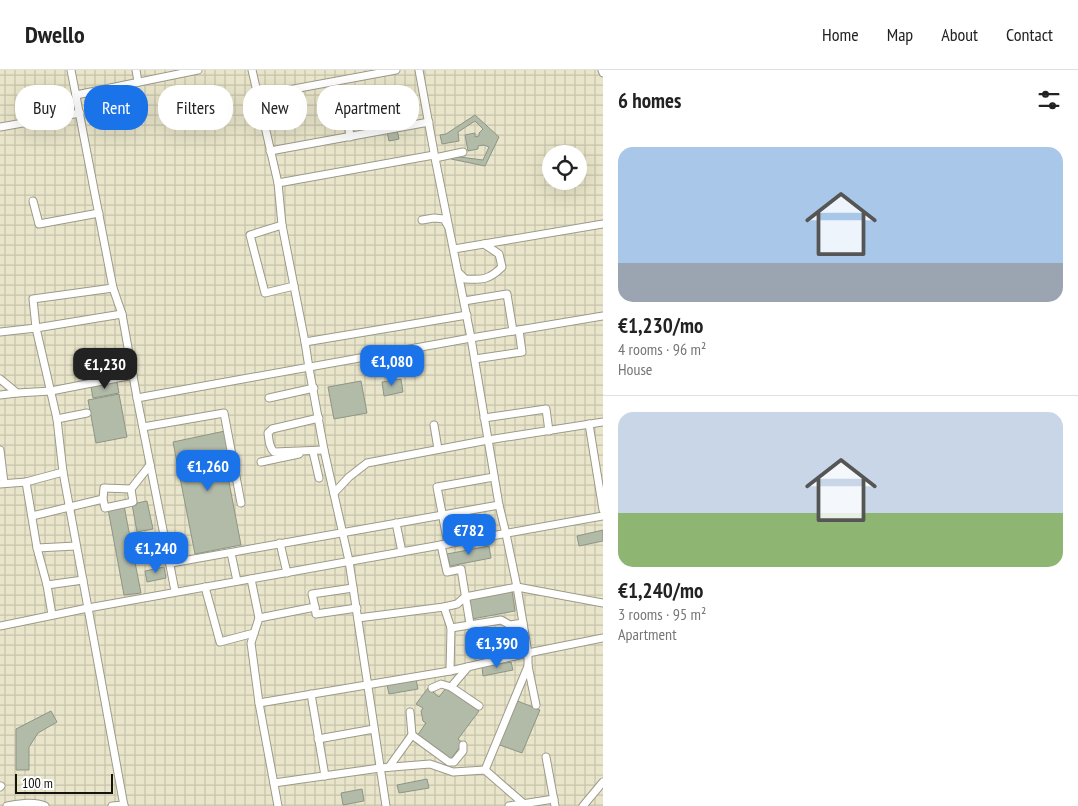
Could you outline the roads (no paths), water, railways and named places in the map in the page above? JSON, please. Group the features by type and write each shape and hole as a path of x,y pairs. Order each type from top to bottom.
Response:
{"lane":[{"path":"71,70 114,288 122,314 176,591"},
{"path":"136,70 138,82"},
{"path":"76,95 198,70"},
{"path":"252,70 254,85"},
{"path":"307,87 396,70"},
{"path":"419,70 434,156 467,315 494,477 523,623 528,653 528,666 536,705"},
{"path":"0,127 80,113"},
{"path":"270,151 349,133 428,122"},
{"path":"265,130 278,183 282,225 314,388 324,450 349,561 357,608 366,685 386,806"},
{"path":"278,183 463,152"},
{"path":"33,201 39,224 99,213"},
{"path":"422,220 442,215 446,210"},
{"path":"434,218 444,219 450,228"},
{"path":"454,249 603,224"},
{"path":"282,225 250,235 265,293 294,286"},
{"path":"458,272 465,279 478,280 493,276 502,268 499,254 484,244"},
{"path":"112,806 124,805 69,507 57,419 36,328 33,300 114,288"},
{"path":"464,301 507,294 522,352 475,359"},
{"path":"0,332 122,314"},
{"path":"305,342 467,315"},
{"path":"137,398 603,316"},
{"path":"0,395 51,391 133,375"},
{"path":"0,379 17,393"},
{"path":"269,398 314,388"},
{"path":"484,418 546,409 549,430"},
{"path":"57,419 87,413"},
{"path":"143,427 224,413 241,503"},
{"path":"319,418 272,429 268,433 269,440 271,449 274,452 324,450"},
{"path":"334,493 349,476 367,463 488,440 603,422"},
{"path":"589,424 603,510"},
{"path":"434,425 438,449"},
{"path":"0,450 2,483 26,482 63,472"},
{"path":"261,462 324,450"},
{"path":"313,452 319,478"},
{"path":"131,489 150,464"},
{"path":"470,624 461,569 447,572 442,515 437,487 494,477"},
{"path":"26,482 37,548 47,585 52,615"},
{"path":"104,488 131,489 134,502 105,508 103,500 104,488"},
{"path":"32,516 103,500"},
{"path":"171,563 499,505"},
{"path":"0,626 176,591 603,516"},
{"path":"396,523 402,552"},
{"path":"280,544 287,573"},
{"path":"37,548 76,546"},
{"path":"231,553 237,581"},
{"path":"251,579 259,618 251,643 259,703 278,806"},
{"path":"47,585 83,580"},
{"path":"205,587 220,642 254,633"},
{"path":"358,618 444,607 457,604 465,597 516,587 603,603"},
{"path":"353,588 312,594 316,614 357,608"},
{"path":"259,618 315,607"},
{"path":"444,607 450,628 450,671"},
{"path":"450,628 501,620 510,624 523,623"},
{"path":"259,703 450,671 603,638"},
{"path":"485,770 528,666"},
{"path":"451,686 468,667"},
{"path":"432,688 441,684 451,686 479,706"},
{"path":"311,694 325,776"},
{"path":"389,767 412,735 410,712"},
{"path":"318,740 374,729"},
{"path":"412,735 449,762 454,762 463,751 463,745"},
{"path":"509,806 555,803 546,757"},
{"path":"274,783 380,768 430,764 453,772 485,770 524,804"},
{"path":"583,806 603,782"},
{"path":"6,806 22,803 42,805"}]}
